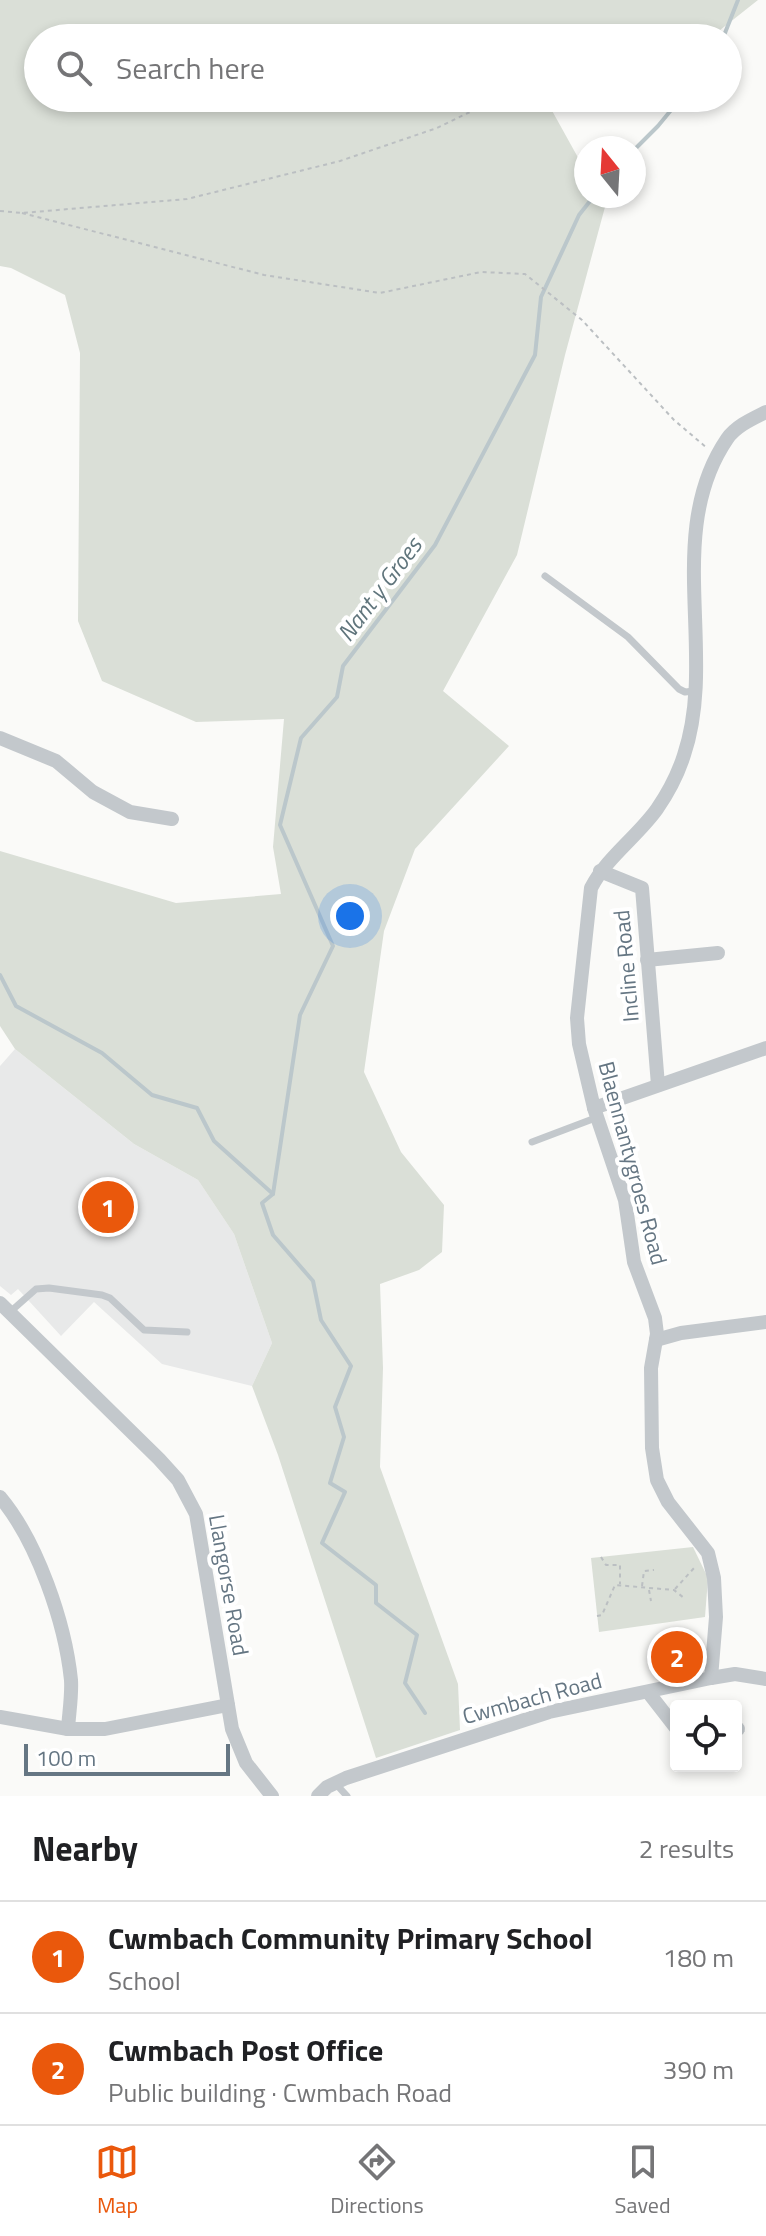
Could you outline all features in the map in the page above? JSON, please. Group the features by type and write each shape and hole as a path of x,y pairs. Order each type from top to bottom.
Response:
{"street":[{"name":"Blaennantygroes Road","path":"711,1678 716,1617 714,1578 708,1553 668,1502 657,1480 652,1448 651,1368 656,1340 655,1318 634,1262 625,1200 596,1113 579,1044 577,1018 591,888 600,871 656,810 673,782 684,754 695,691 693,590 697,516 717,458 727,439 739,427 766,412"},
{"path":"0,738 56,761 93,792 130,812 172,819"},
{"name":"Incline Road","path":"600,871 642,888 658,1085"},
{"path":"647,960 718,953"},
{"path":"596,1113 658,1085 766,1048"},
{"name":"Llangorse Road","path":"5,1307 159,1459 190,1498 196,1514 228,1705 239,1748 257,1780 272,1796"},
{"path":"656,1340 681,1333 766,1322"},
{"path":"0,1497 31,1542 61,1632 71,1681 68,1729"},
{"name":"Cwmbach Road","path":"318,1796 335,1783 549,1712 735,1674 766,1679"},
{"path":"648,1692 670,1720"},
{"path":"0,1717 68,1729 105,1729 228,1705"}],"lane":[{"path":"545,576 628,637 679,689 695,691"},
{"path":"532,1142 596,1113"},
{"path":"5,1307 36,1289 49,1288 110,1298 144,1330 187,1332"},
{"path":"335,1783 347,1796"}],"path":[{"path":"22,213 187,199 340,161 437,128 470,112"},
{"path":"0,211 22,213 264,275 380,293 481,272 525,274 582,320 674,420 717,458"},
{"path":"674,1590 708,1553"},
{"path":"601,1557 606,1565 620,1565 620,1586"},
{"path":"642,1587 644,1571 654,1570"},
{"path":"597,1616 602,1615 615,1585 674,1590 684,1598"},
{"path":"649,1588 651,1601"}],"shaded area":[{"path":"0,0 758,0 728,24 24,24 24,112 553,112 574,150 574,208 605,208 565,355 517,555 443,691 509,746 415,849 384,931 364,1072 401,1152 444,1205 442,1252 419,1270 380,1284 383,1368 380,1467 458,1684 460,1730 376,1758 278,1455 252,1386 272,1343 234,1234 198,1180 134,1144 15,1049 0,1026 0,851 176,903 281,894 273,847 284,719 196,722 102,681 78,621 80,353 65,295 11,268 0,266"},
{"path":"15,1049 134,1144 198,1180 234,1234 272,1343 252,1386 162,1364 94,1302 61,1336 18,1289 11,1295 0,1286 0,1066"},
{"path":"693,1547 708,1578 705,1617 599,1632 591,1558"}],"waterway":[{"name":"Nant y Groes","path":"729,24 738,0"},
{"name":"Nant y Groes","path":"646,138 670,112"},
{"name":"Nant y Groes","path":"273,1194 300,1015 333,946 280,825 301,738 337,697 343,666 435,545 535,355 541,297 585,208"},
{"path":"0,975 16,1006 102,1053 152,1095 197,1108 214,1141 273,1194 262,1203 273,1235 313,1281 321,1320 351,1366 335,1407 344,1437 330,1483 345,1492 322,1543 376,1585 376,1603 417,1635 405,1683 425,1713"}],"place":[{"name":"Cwmbach Community Primary School","path":"108,1207"},
{"name":"Cwmbach Post Office","path":"677,1657"}]}
